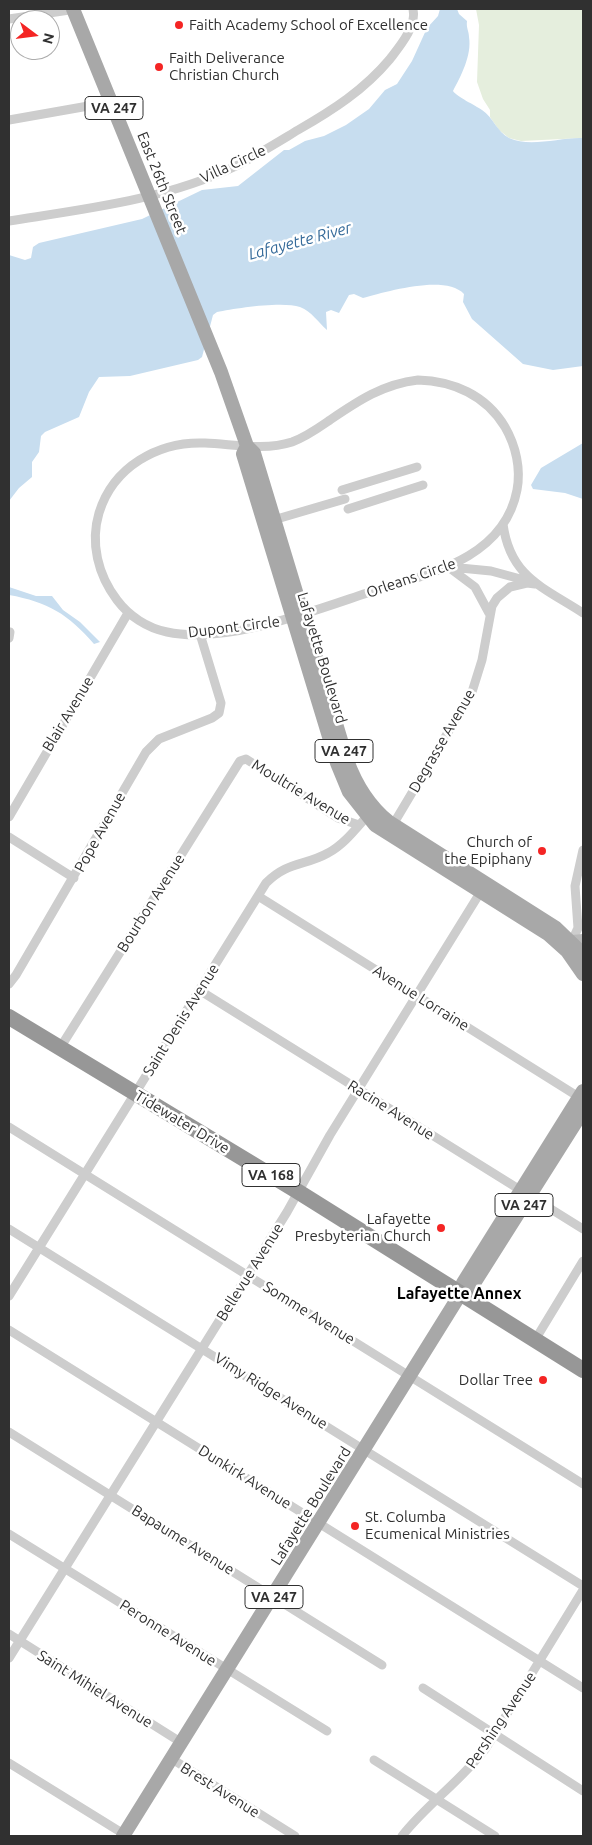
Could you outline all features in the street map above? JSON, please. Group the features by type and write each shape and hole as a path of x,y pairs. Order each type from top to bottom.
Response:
{"highway":[{"name":"Tidewater Drive","path":"9,1017 297,1191 583,1370"}],"main road":[{"name":"East 26th Street","path":"74,9 186,286"},
{"name":"Lafayette Boulevard","path":"186,286 221,372 247,446 254,453 270,521 298,617 367,817 390,829 483,888 556,928 583,954"},
{"name":"Lafayette Boulevard","path":"571,941 583,974"},
{"name":"Lafayette Boulevard","path":"125,1836 365,1451 461,1293 471,1288 582,1096"},
{"name":"Lafayette Boulevard","path":"525,1193 583,1111"}],"street":[{"path":"9,19 74,9"},
{"name":"Villa Circle","path":"9,220 152,201 235,166 345,102 379,72 404,40 412,22 413,9"},
{"path":"9,120 111,102"},
{"name":"Orleans Circle","path":"247,446 277,445 301,438 372,393 391,385 418,380 454,386 488,406 505,427 511,439 517,462 518,484 512,507 503,524 482,548 447,567 298,617"},
{"name":"Dupont Circle","path":"247,446 202,443 164,448 133,464 116,480 105,497 98,516 95,545 105,580 128,613 146,624 162,630 200,634 298,617"},
{"path":"270,521 417,467"},
{"path":"348,509 423,485"},
{"path":"503,524 512,558 519,568 535,584 583,613"},
{"path":"447,567 492,571 535,584"},
{"path":"447,567 467,579 475,587 489,613"},
{"name":"Degrasse Avenue","path":"390,829 472,692 482,660 489,613 497,598 510,587 526,583 535,584"},
{"name":"Blair Avenue","path":"9,816 128,613"},
{"name":"Pope Avenue","path":"9,984 74,878 124,789 153,745 177,730 212,718 219,712 221,704 200,634"},
{"name":"Moultrie Avenue","path":"243,759 246,759 338,818 367,817"},
{"name":"Bourbon Avenue","path":"60,1048 243,759"},
{"name":"Saint Denis Avenue","path":"9,1296 266,883 280,871 291,865 328,854 350,836 367,817"},
{"path":"9,837 74,878"},
{"path":"571,941 578,928 575,886 583,850"},
{"name":"Bellevue Avenue","path":"9,1658 248,1276 358,1089 483,888"},
{"name":"Avenue Lorraine","path":"258,896 582,1096"},
{"name":"Racine Avenue","path":"199,990 583,1229"},
{"name":"Somme Avenue","path":"9,1127 583,1484"},
{"name":"Vimy Ridge Avenue","path":"9,1228 583,1588"},
{"path":"535,1340 583,1261"},
{"name":"Dunkirk Avenue","path":"9,1330 583,1688"},
{"name":"Bapaume Avenue","path":"9,1432 382,1664"},
{"name":"Peronne Avenue","path":"9,1534 327,1731"},
{"name":"Pershing Avenue","path":"402,1836 435,1799 470,1768 494,1734 583,1588"},
{"name":"Saint Mihiel Avenue","path":"9,1634 182,1743"},
{"path":"423,1688 583,1791"},
{"name":"Brest Avenue","path":"172,1759 295,1836"},
{"path":"374,1760 495,1836"},
{"path":"9,1763 125,1836"}],"green space":[{"path":"476,9 583,9 583,138 521,141 509,138 499,130 490,117 490,110 483,99 477,82 479,25"}],"water":[{"name":"Lafayette River","path":"440,9 457,9 459,14 467,21 469,51 453,91 455,93 486,113 501,132 509,138 518,141 536,142 583,138 583,366 553,370 523,364 472,319 463,302 464,294 455,288 443,285 415,286 363,298 354,294 349,295 339,313 331,310 326,312 327,330 308,312 292,305 259,306 217,312 213,315 202,357 198,360 130,376 99,377 89,392 79,417 45,432 41,436 39,452 32,462 32,477 19,488 9,501 9,255 25,260 31,258 33,247 39,243 142,219 202,190 238,186 284,150 289,150 305,141 324,136 346,125 369,109 385,90 397,84 412,61 427,28 438,16"},
{"path":"583,443 583,499 565,493 533,489 531,485 541,468"},
{"path":"9,587 36,596 52,596 63,610 80,622 100,642 94,644 66,617 56,611 35,601 9,595"}],"place":[{"name":"Faith Academy School of Excellence","path":"179,25"},
{"name":"Faith Deliverance Christian Church","path":"159,67"},
{"name":"Church of the Epiphany","path":"542,851"},
{"name":"Lafayette Presbyterian Church","path":"441,1228"},
{"name":"Dollar Tree","path":"543,1380"},
{"name":"St. Columba Ecumenical Ministries","path":"355,1526"}],"district":[{"name":"Lafayette Annex","path":"459,1294"}]}
